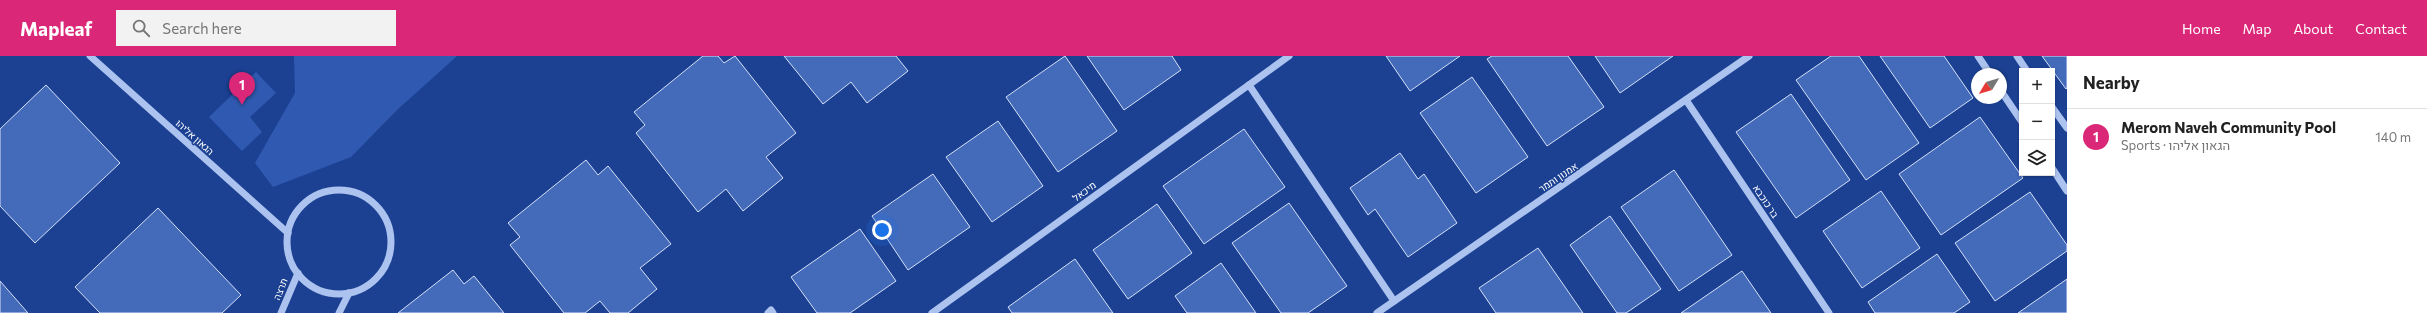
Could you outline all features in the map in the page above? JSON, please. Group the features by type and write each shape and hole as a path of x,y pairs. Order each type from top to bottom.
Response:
{"street":[{"name":"הגאון אליהו","path":"90,56 288,233"},
{"name":"מיכאל","path":"932,313 1289,56"},
{"name":"אמנון ותמר","path":"1377,313 1749,56"},
{"path":"1978,56 1986,68"},
{"path":"2017,56 2026,68"},
{"path":"1248,85 1394,301"},
{"name":"בר כוכבא","path":"1686,100 1829,313"},
{"path":"2007,100 2019,118"},
{"path":"2055,111 2067,128"},
{"path":"2055,173 2067,191"},
{"path":"338,190 354,192 373,204 381,212 388,226 391,243 388,259 381,273 369,285 349,293 338,295 321,291 305,282 298,273 288,251 288,233 294,216 305,202 321,193 338,190"},
{"name":"תרצה","path":"281,313 298,273"},
{"path":"339,313 349,293"},
{"path":"768,313 771,310 773,313"}],"shaded area":[{"path":"294,56 457,56 397,110 351,157 273,187 255,163 295,93"},
{"path":"256,72 276,93 250,117 262,132 242,151 209,117"}],"building":[{"path":"703,56 718,56 724,63 735,56 796,133 766,157 783,178 743,211 726,189 698,212 636,133 645,125 634,112"},
{"path":"784,56 896,56 908,71 867,103 851,82 823,104"},
{"path":"1065,56 1117,131 1058,172 1006,97"},
{"path":"1087,56 1172,56 1181,70 1124,110"},
{"path":"1386,56 1460,56 1410,91"},
{"path":"1492,56 1568,56 1604,107 1547,146 1487,59"},
{"path":"1595,56 1673,56 1620,93"},
{"path":"1831,56 1859,56 1919,143 1866,180 1796,80"},
{"path":"1880,56 1944,56 1971,95 1971,99 1930,128"},
{"path":"2042,56 2067,56 2066,89 2055,74 2055,68 2051,68"},
{"path":"1472,77 1528,157 1476,193 1420,113"},
{"path":"46,85 120,163 35,243 0,206 0,129"},
{"path":"1791,94 1850,180 1796,218 1736,132"},
{"path":"1980,117 2019,172 2019,176 2023,178 1941,235 1899,174"},
{"path":"998,121 1043,186 992,222 946,157"},
{"path":"1244,129 1285,187 1204,244 1163,186"},
{"path":"1400,153 1418,179 1424,174 1457,223 1408,257 1375,209 1368,215 1350,188"},
{"path":"586,160 598,175 608,166 671,244 640,268 657,289 628,313 610,313 600,301 585,313 564,313 510,245 520,237 508,223"},
{"path":"1674,170 1732,255 1679,291 1621,207"},
{"path":"933,174 970,227 908,270 872,216"},
{"path":"1881,191 1920,248 1862,288 1823,231"},
{"path":"2030,192 2067,245 2067,251 1995,301 1955,243"},
{"path":"1289,203 1347,286 1308,313 1281,313 1232,243"},
{"path":"1157,204 1192,253 1128,299 1093,250"},
{"path":"158,208 241,295 222,313 100,313 75,287"},
{"path":"1610,216 1661,289 1626,313 1617,313 1570,245"},
{"path":"860,229 896,281 850,313 817,313 791,277"},
{"path":"1538,248 1583,313 1496,313 1479,288"},
{"path":"1937,254 1970,302 1954,313 1875,313 1868,302"},
{"path":"1075,259 1113,313 1012,313 1008,307"},
{"path":"1221,263 1256,313 1187,313 1175,296"},
{"path":"453,270 464,284 474,276 504,313 398,313"},
{"path":"1742,271 1771,313 1681,313"},
{"path":"2067,279 2067,313 2018,313"},
{"path":"0,281 28,313 0,313"}],"place":[{"name":"Merom Naveh Community Pool","path":"242,105"}]}
